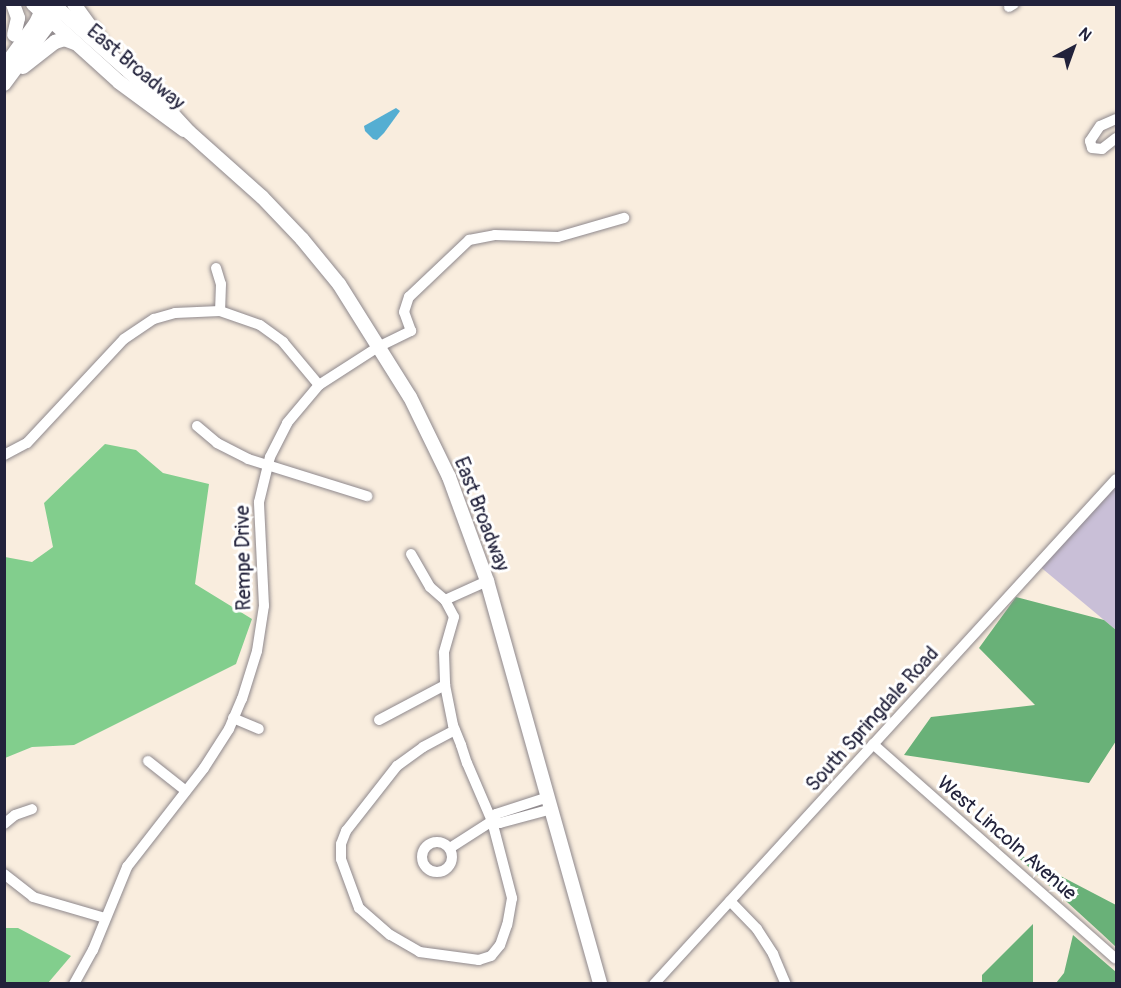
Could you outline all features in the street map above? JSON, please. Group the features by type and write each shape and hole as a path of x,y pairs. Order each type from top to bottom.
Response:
{"main road":[{"path":"13,4 18,18 14,35"},
{"path":"75,4 114,58"},
{"path":"4,67 48,8"},
{"path":"5,83 48,8"},
{"name":"East Broadway","path":"48,8 114,58 154,94 189,132 264,199 305,242 339,284 410,398 441,459 487,581 600,984"},
{"name":"East Broadway","path":"48,8 78,45 143,102 180,130 189,132"},
{"path":"5,83 55,42 69,40 78,45"}],"street":[{"path":"1116,119 1100,126 1090,141 1092,148 1102,149 1116,138"},
{"name":"Rempe Drive","path":"74,984 93,950 118,885 134,856 220,745 254,664 264,606 259,502 267,465 287,423 319,386 378,347 411,331 404,312 409,297 469,240 495,235 558,237 624,218"},
{"path":"216,268 221,284 220,311"},
{"path":"4,455 27,443 114,348 136,329 175,313 220,311 247,319 272,333 319,386"},
{"path":"197,426 232,452 367,496"},
{"name":"South Springdale Road","path":"654,984 1116,479"},
{"path":"411,554 430,587 445,600 454,617 445,643 445,685 455,730 492,821 510,887 512,903 503,937 490,956 468,960 420,952 390,935 359,908 341,859 340,844 346,831 397,766 423,747 455,730"},
{"path":"445,600 487,581"},
{"path":"379,720 445,685"},
{"path":"233,718 259,729"},
{"name":"West Lincoln Avenue","path":"873,744 1116,959"},
{"path":"148,761 186,790"},
{"path":"450,848 492,821 500,823 550,803"},
{"path":"4,824 15,815 32,809"},
{"path":"4,874 33,897 105,918"},
{"path":"730,901 757,929 773,954 786,984"}],"shaded area":[{"path":"1116,479 1116,630 1038,565"}],"green space":[{"path":"105,444 136,450 163,473 209,484 195,584 252,619 236,664 74,745 32,747 5,758 5,557 32,562 53,547 44,503"},
{"path":"1016,597 1104,620 1116,630 1116,741 1089,783 904,755 931,717 1035,705 979,648"},
{"path":"1009,849 1116,905 1116,947 1101,933"},
{"path":"1033,924 1033,983 982,983 982,975"},
{"path":"4,928 18,928 71,956 48,983 5,983"},
{"path":"1073,935 1116,972 1116,983 1056,983 1064,973"}],"water":[{"path":"396,108 400,111 377,140 365,131 364,126"}]}
